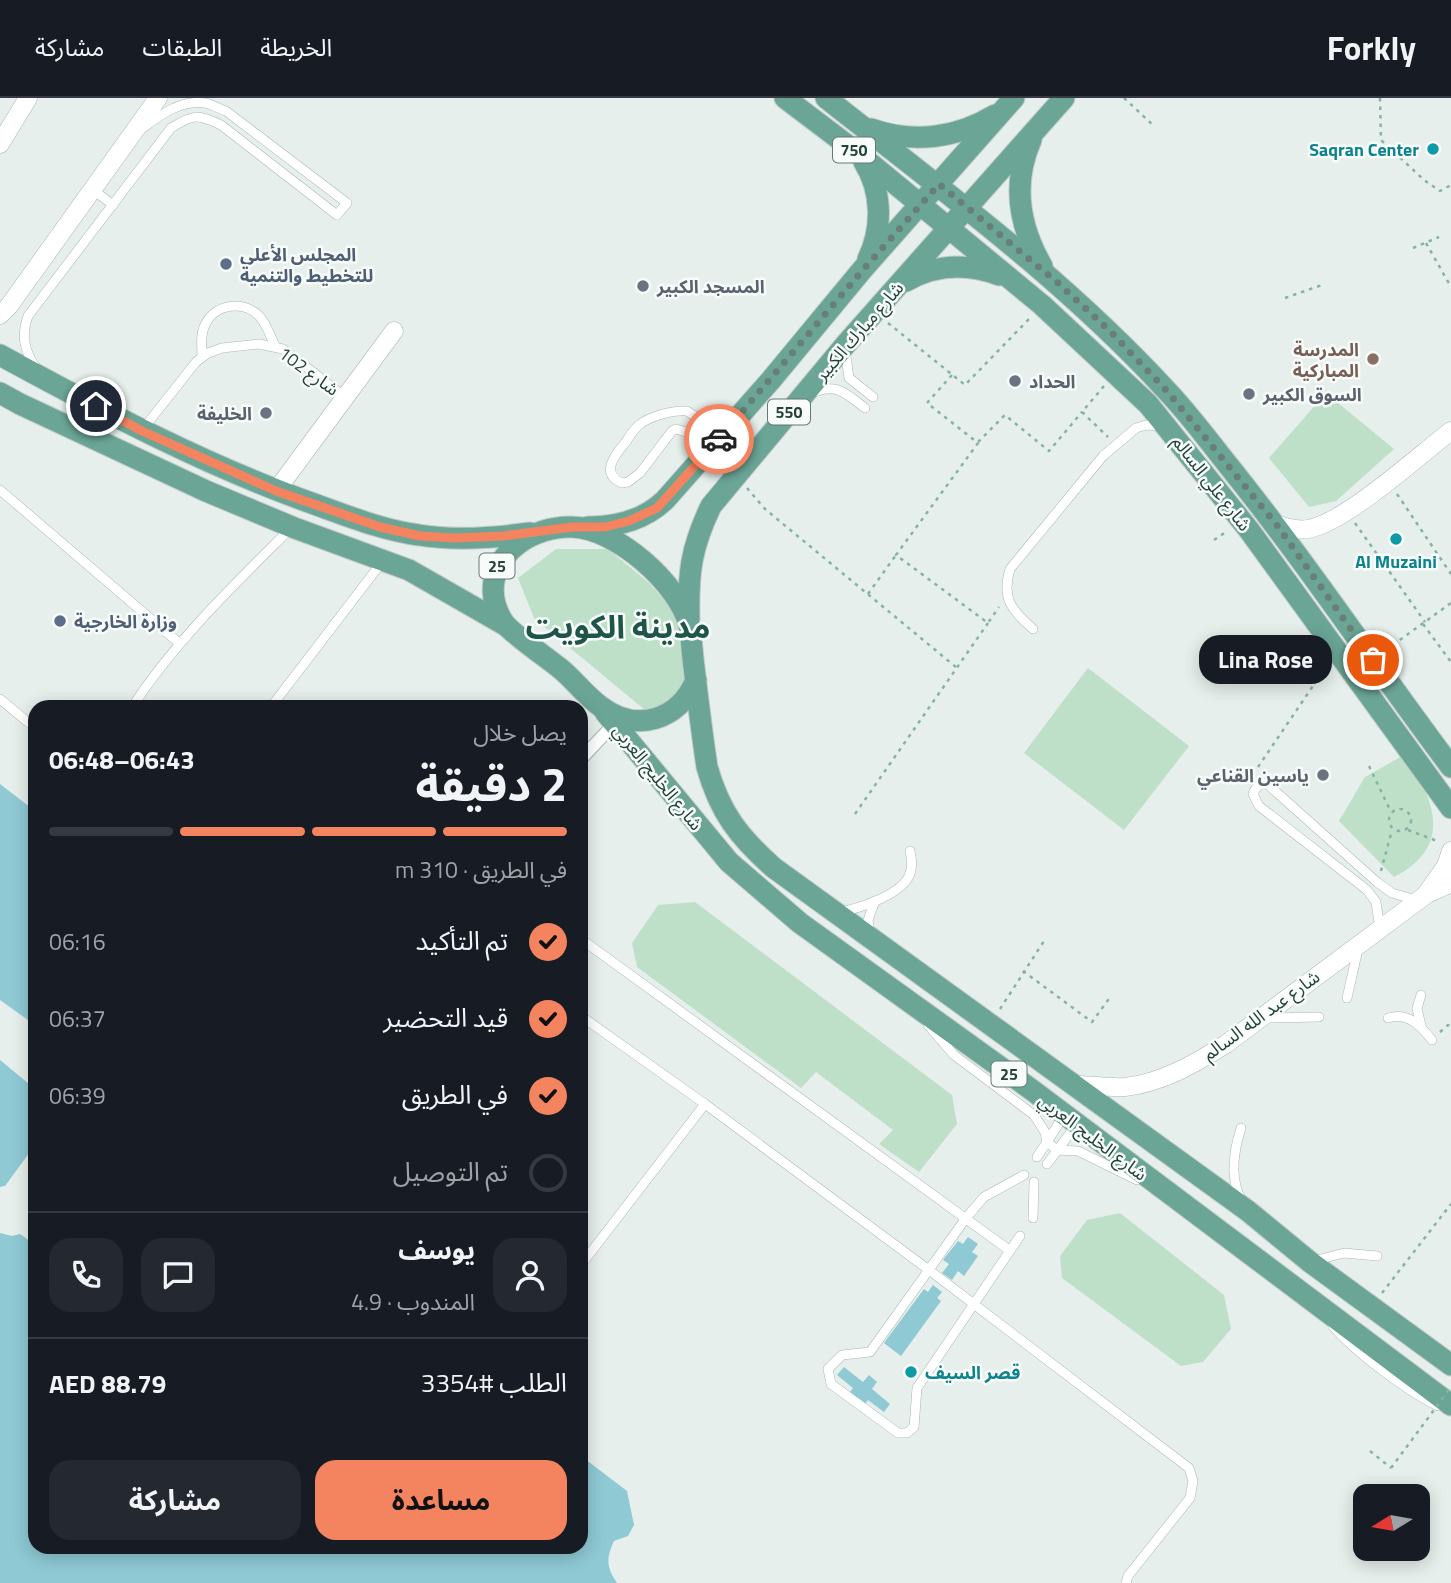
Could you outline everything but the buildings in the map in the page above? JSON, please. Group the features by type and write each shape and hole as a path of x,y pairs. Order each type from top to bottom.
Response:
{"main road":[{"name":"750","path":"785,98 921,205"},
{"name":"750","path":"826,98 939,184"},
{"name":"شارع مبارك الكبير","path":"689,624 688,579 697,534 711,506 846,344 1064,98"},
{"path":"862,126 891,135 936,136 979,124 1010,103"},
{"name":"شارع مبارك الكبير","path":"572,527 622,524 657,508 1010,103"},
{"path":"1035,131 1025,152 1019,199 1023,223 1036,255 1058,283"},
{"path":"859,154 875,186 878,212 876,238 862,271"},
{"name":"شارع علي السالم","path":"939,184 1058,283 1110,331 1172,397 1276,524 1451,767"},
{"name":"شارع علي السالم","path":"921,205 1042,305 1148,404 1171,430 1249,530 1449,808"},
{"path":"898,286 939,268 961,266 983,269 1004,277 1023,290"},
{"name":"25","path":"0,355 142,431 276,491 380,527 420,536 454,538 536,533 572,527 607,537 652,569 679,601 689,624 696,680 680,706 659,718 636,721 608,715 572,678 505,625 409,570 292,527 159,469 0,393"},
{"path":"768,436 746,448 737,440 737,431 771,380"},
{"name":"25","path":"505,625 493,590 497,568 510,550 536,533"},
{"name":"شارع الخليج العربي","path":"696,680 713,788 724,812 749,846 774,868 1248,1211 1310,1262 1451,1364"},
{"name":"شارع الخليج العربي","path":"608,715 729,862 800,923 1070,1120 1451,1405"}],"street":[{"path":"0,145 28,98"},
{"path":"0,315 158,98"},
{"name":"شارع 102","path":"276,491 394,331"},
{"path":"1276,524 1296,530 1309,529 1346,512 1451,431"},
{"path":"588,748 608,715"},
{"name":"شارع عبد الله السالم","path":"1422,897 1446,866 1446,847"},
{"name":"شارع عبد الله السالم","path":"1076,1085 1124,1087 1158,1079 1209,1054 1422,897 1451,883"}],"lane":[{"path":"50,382 37,370 24,343 23,330 28,316 171,128 188,117 202,116 221,125 337,215 347,203 226,111 205,103 187,103 170,110 127,139"},
{"path":"92,189 113,205"},
{"path":"142,431 202,357 205,325 218,310 245,307 254,312 261,318 275,346"},
{"name":"شارع 102","path":"202,357 215,350 231,347 259,344 275,346 291,354 345,397"},
{"path":"846,344 849,377 873,397"},
{"path":"798,400 815,391 840,389 865,408"},
{"path":"687,411 702,419 717,442 676,429 635,478 622,483 614,480 610,474 613,457 639,425 667,413 687,411"},
{"path":"1033,629 1016,614 1007,594 1006,584 1010,569 1071,493 1116,444 1136,428 1146,425 1154,424 1171,430"},
{"path":"0,490 179,643"},
{"path":"137,700 179,643 215,603 292,527"},
{"path":"276,700 383,561"},
{"path":"0,699 28,722"},
{"path":"1380,929 1376,902 1367,890 1259,806 1253,794 1255,788 1266,783 1378,883 1400,897 1422,897"},
{"path":"837,912 875,901 901,887 909,876 912,864 910,851"},
{"path":"870,938 868,920 875,901"},
{"path":"588,944 1009,1250"},
{"path":"1346,998 1359,944"},
{"path":"1421,995 1416,1008 1422,1028"},
{"path":"909,1002 954,1055 1034,1115 1045,1132 1047,1142 1057,1150 1078,1151 1183,1204"},
{"path":"1260,1018 1319,1017"},
{"path":"1388,1018 1408,1018 1432,1040"},
{"path":"588,1021 929,1270 1189,1468 1193,1481 1190,1498 1128,1576 1126,1583"},
{"path":"588,1256 705,1104"},
{"path":"1037,1157 1047,1142 1070,1120"},
{"path":"1046,1164 1057,1150 1070,1120"},
{"path":"1241,1128 1234,1149 1234,1172 1238,1195 1248,1211"},
{"path":"1020,1236 917,1388 914,1427 907,1433 898,1433 831,1384 828,1369 842,1355 870,1352 984,1197 1024,1175"},
{"path":"1033,1218 1034,1182"},
{"path":"1310,1262 1344,1253 1377,1256"},
{"path":"1314,1303 1347,1343 1423,1399 1451,1412"}],"path":[{"path":"1124,98 1155,127"},
{"path":"1380,98 1381,140 1424,180 1440,191 1451,185"},
{"path":"1413,248 1439,237"},
{"path":"1426,243 1451,287"},
{"path":"1285,298 1322,285"},
{"path":"874,312 965,385 1042,305"},
{"path":"868,594 978,443 1005,415 1049,452 1115,373"},
{"path":"952,375 927,403 978,443"},
{"path":"1082,412 1116,444"},
{"path":"736,475 765,509 957,668"},
{"path":"1387,480 1451,574"},
{"path":"1346,512 1451,662"},
{"path":"896,555 988,623"},
{"path":"855,814 1007,594"},
{"path":"1373,660 1451,603"},
{"path":"1258,767 1315,683"},
{"path":"1369,766 1391,812 1388,822 1392,830 1378,883"},
{"path":"1391,812 1402,809 1408,812 1413,820 1408,830"},
{"path":"1392,830 1408,830 1446,847"},
{"path":"991,1023 1044,941"},
{"path":"1023,971 1092,1022 1111,996"},
{"path":"1371,1306 1451,1204"},
{"path":"1370,1451 1391,1468 1451,1387"}],"green space":[{"path":"1326,393 1394,449 1336,501 1309,507 1269,458"},
{"path":"556,549 608,549 649,583 687,624 694,679 651,715 534,618 518,578"},
{"path":"1088,668 1189,746 1124,830 1024,753"},
{"path":"1404,755 1425,791 1433,823 1431,838 1424,852 1412,865 1394,877 1339,821 1365,777"},
{"path":"695,902 952,1095 957,1124 919,1172 879,1144 893,1130 816,1072 801,1088 637,967 632,943 658,905"},
{"path":"1120,1213 1224,1295 1231,1329 1203,1362 1181,1366 1062,1278 1060,1256 1087,1220"}],"water":[{"path":"0,784 28,806 28,1020 0,1000"},
{"path":"0,1060 28,1083 28,1155 5,1186 0,1187"},
{"path":"0,1233 12,1236 20,1234 28,1240 28,1554 588,1554 588,1461 627,1491 634,1525 628,1536 614,1541 610,1552 609,1567 617,1583 0,1583"},
{"path":"968,1237 978,1244 972,1252 978,1256 964,1276 958,1271 952,1280 942,1273 949,1264 943,1260 958,1241 963,1244"},
{"path":"933,1285 942,1292 937,1298 941,1301 901,1356 884,1343 924,1289 928,1292"},
{"path":"844,1367 863,1382 869,1375 877,1382 872,1389 890,1404 884,1412 868,1400 865,1404 850,1392 853,1388 837,1375"}],"way so far":[{"path":"719,439 939,184 1058,283 1110,331 1167,391 1276,524 1373,660"}],"place":[{"name":"Saqran Center","path":"1433,149"},
{"name":"المجلس الأعلى للتخطيط والتنمية","path":"226,264"},
{"name":"المسجد الكبير","path":"643,286"},
{"name":"المدرسة المباركية","path":"1373,359"},
{"name":"الحداد","path":"1015,381"},
{"name":"السوق الكبير","path":"1249,394"},
{"name":"الخليفة","path":"266,413"},
{"name":"Al Muzaini","path":"1396,539"},
{"name":"وزارة الخارجية","path":"60,621"},
{"name":"Lina Rose","path":"1373,660"},
{"name":"ياسين القناعي","path":"1323,775"},
{"name":"قصر السيف","path":"911,1372"}],"district":[{"name":"مدينة الكويت","path":"618,626"}],"route":[{"path":"96,406 142,431 276,491 380,527 420,536 454,538 622,524 657,508 719,439"}]}
